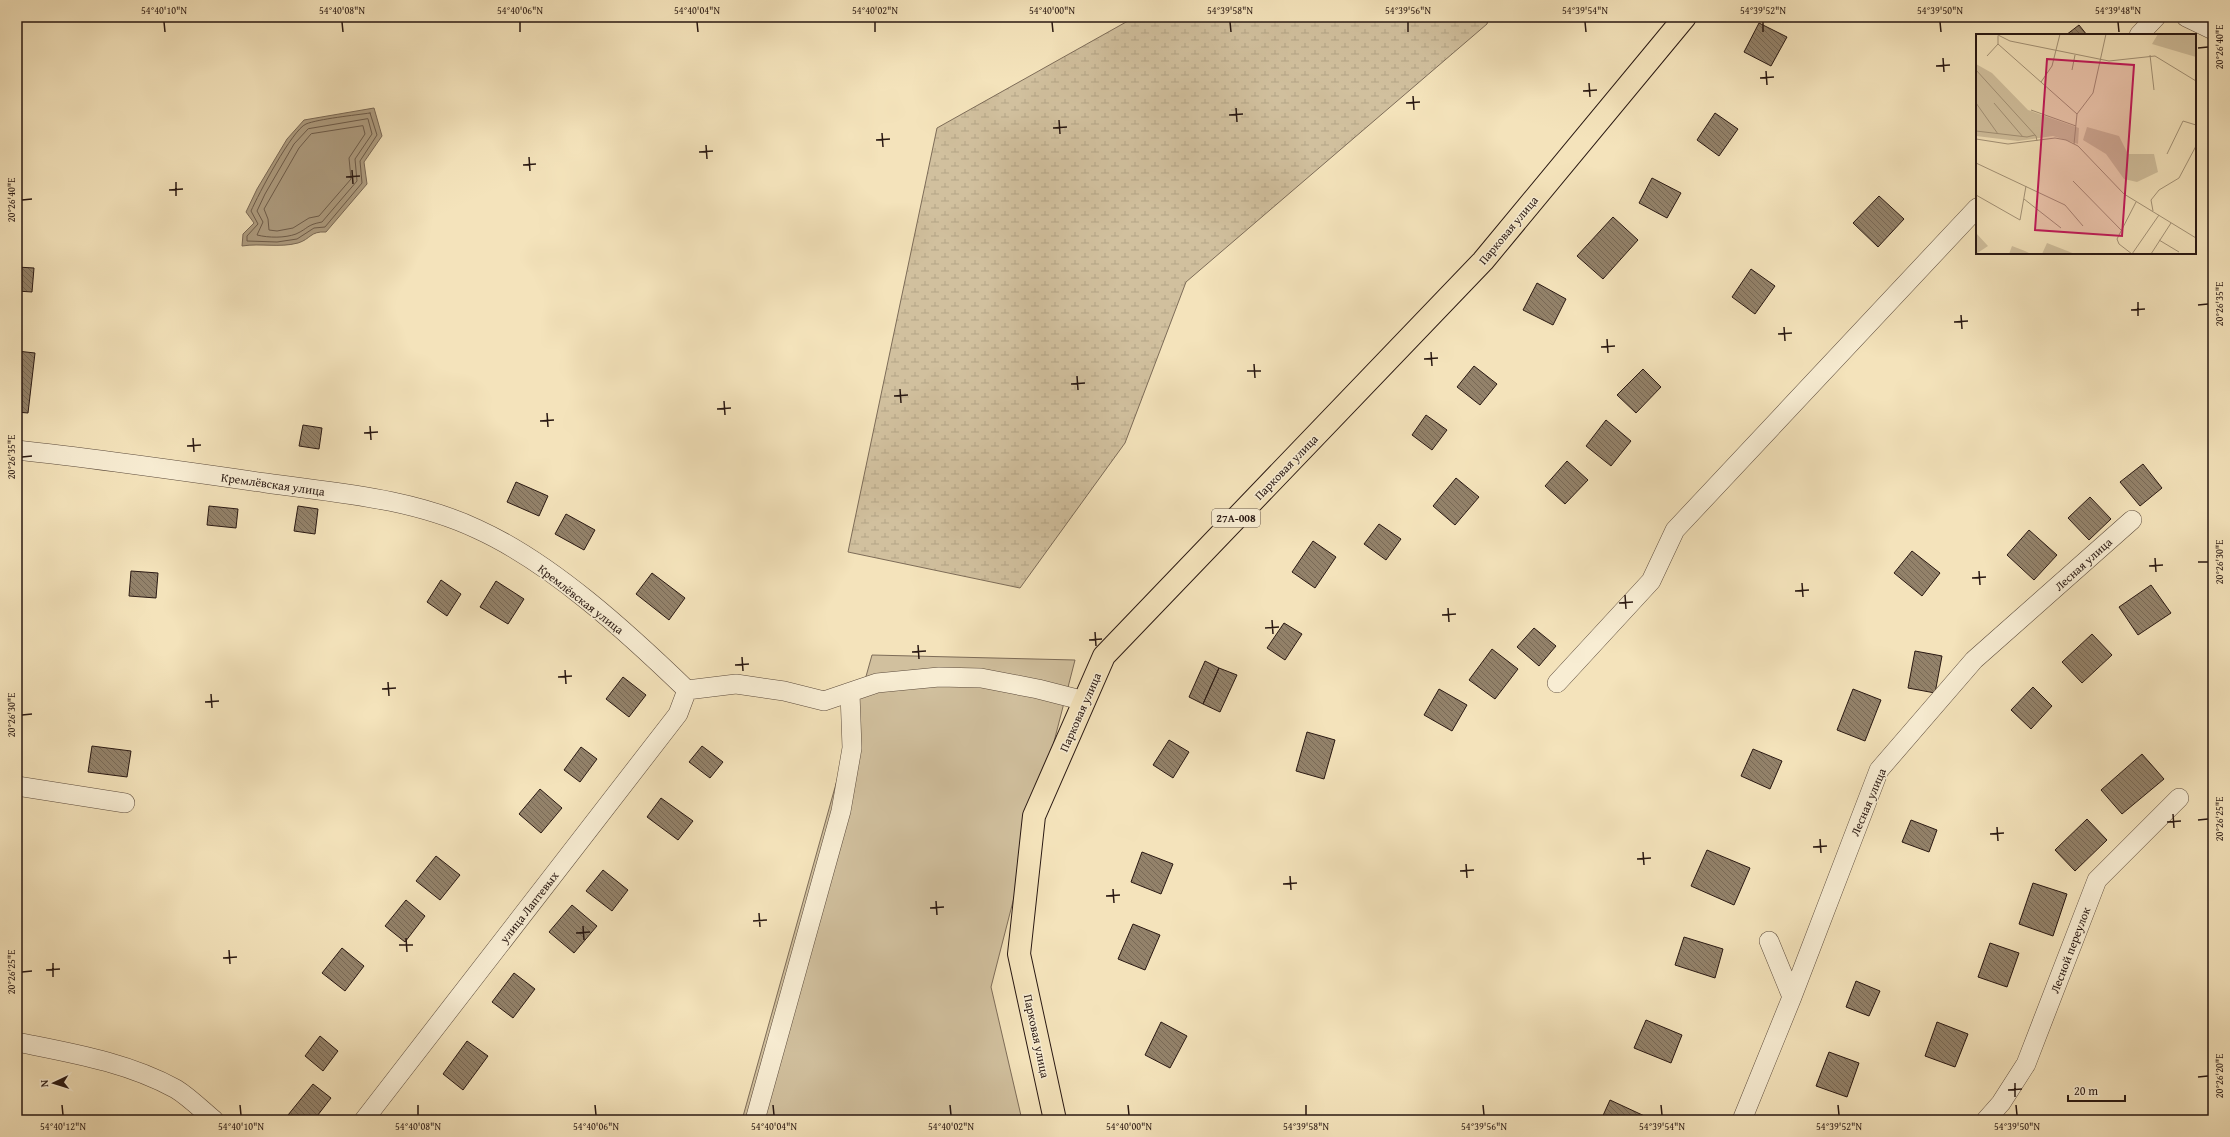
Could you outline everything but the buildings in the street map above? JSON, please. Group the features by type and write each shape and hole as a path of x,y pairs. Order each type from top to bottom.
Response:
{"main road":[{"name":"Парковая улица","path":"1055,1120 1019,954 1034,816 1104,656 1483,261 1686,17"}],"street":[{"path":"2141,34 2156,17"},
{"path":"2186,17 2213,30"},
{"path":"1557,683 1651,581 1675,530 1976,209"},
{"name":"Кремлёвская улица","path":"17,450 78,456 346,494 407,504 444,515 478,529 515,549 563,582 657,661 687,690"},
{"name":"Лесная улица","path":"1742,1120 1792,997 1879,770 1974,660 2132,520"},
{"path":"687,690 736,684 784,691 824,701 877,683 939,677 974,678 1038,689 1085,701"},
{"name":"улица Лаптевых","path":"364,1120 678,714 687,690"},
{"path":"755,1120 841,811 852,748 850,693"},
{"path":"17,786 125,803"},
{"name":"Лесной переулок","path":"1986,1120 2002,1103 2026,1064 2097,880 2179,798"},
{"path":"1769,941 1792,997"},
{"path":"17,1042 87,1056 136,1071 176,1090 214,1120"}],"green space":[{"path":"1135,17 1489,17 1487,24 1186,282 1125,443 1020,588 848,552 937,128"},
{"path":"872,655 1075,660 991,987 1022,1120 742,1120"}],"water":[{"path":"374,108 382,136 364,162 367,184 326,232 314,234 298,243 242,246 243,234 254,223 246,212 257,189 287,139 304,120"}]}
